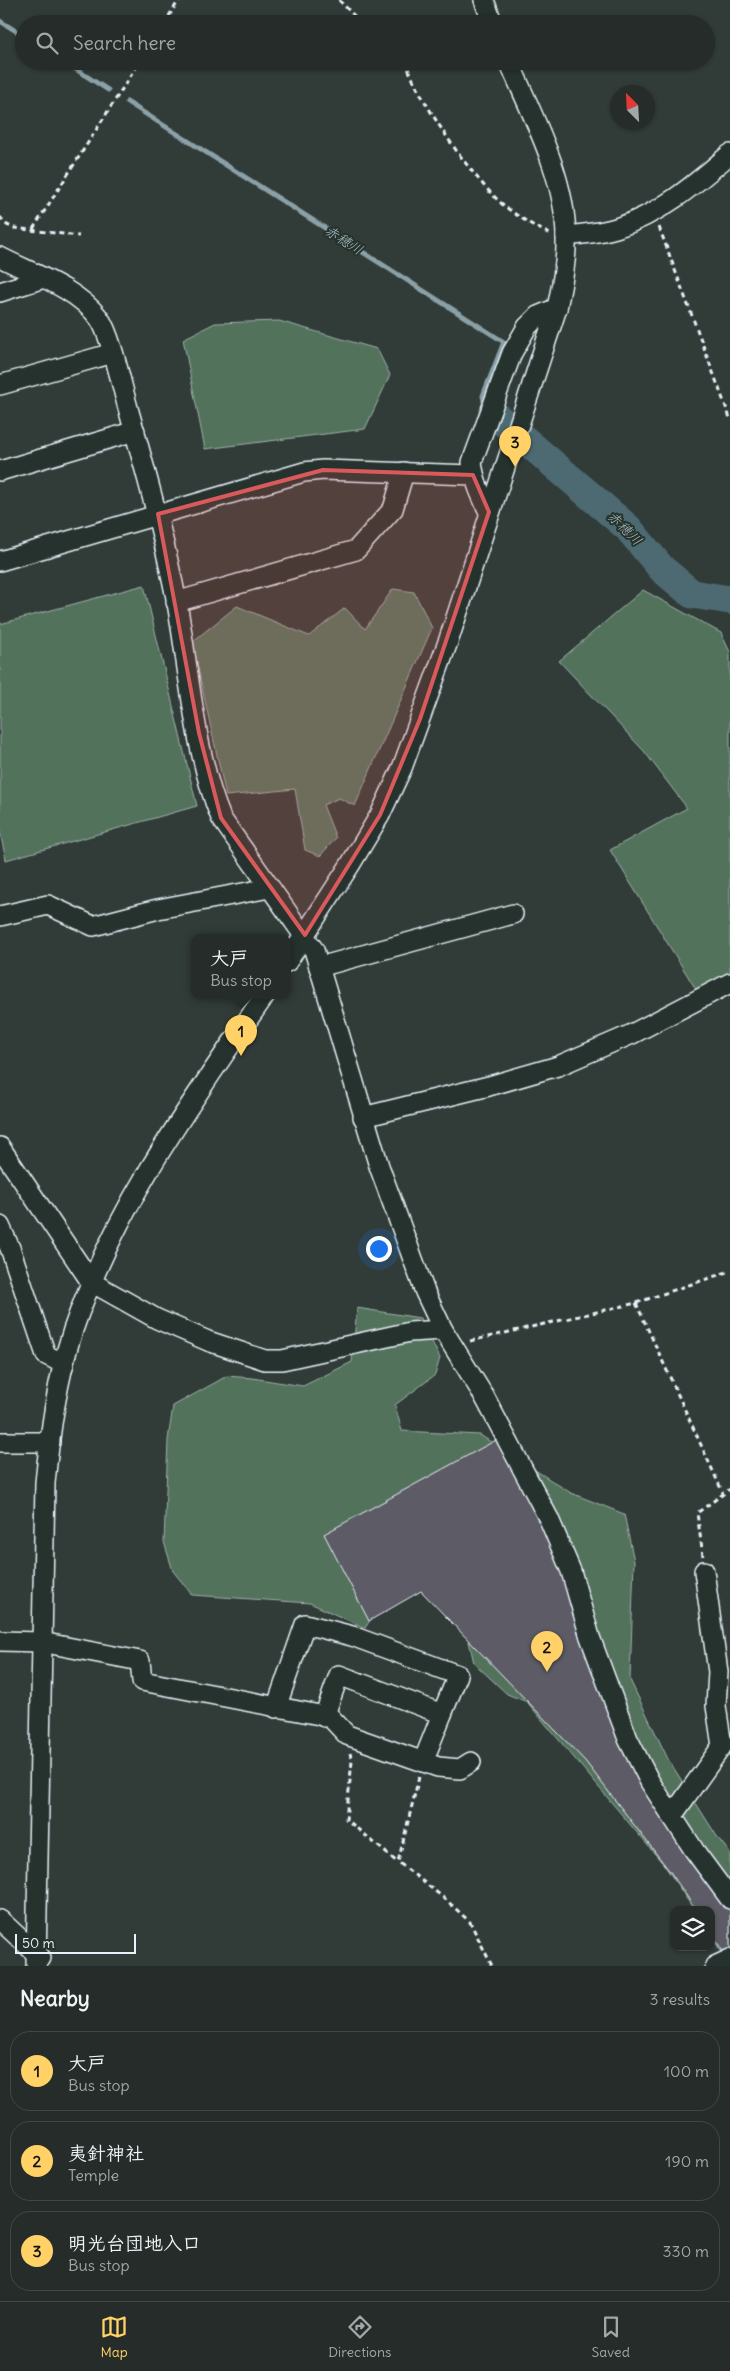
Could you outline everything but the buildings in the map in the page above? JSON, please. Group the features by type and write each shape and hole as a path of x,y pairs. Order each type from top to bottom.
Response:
{"street":[{"path":"484,0 490,15"},
{"path":"291,956 380,815 402,768 442,657 557,308 565,265 566,236 559,187 513,70"},
{"path":"566,236 615,228 652,213 696,184 730,154"},
{"path":"0,257 81,299 100,320 113,353 158,514 199,733 214,800 221,818 314,950 363,1117 425,1292 447,1338 484,1396 549,1520 571,1571 590,1636 628,1739 650,1782 694,1850 730,1899"},
{"path":"0,292 41,279"},
{"path":"489,512 473,475 472,462 512,353 527,327 538,316 557,308"},
{"path":"0,385 113,353"},
{"path":"0,471 135,431"},
{"path":"0,561 304,472 323,470 473,475"},
{"path":"176,602 356,550 393,509 404,472"},
{"path":"0,916 48,904 93,926 158,909 269,888"},
{"path":"319,966 513,914"},
{"path":"363,1117 489,1086 558,1066 632,1034 730,983"},
{"path":"40,1962 41,1642 45,1483 50,1442 64,1364 91,1282 127,1209 149,1170 262,999"},
{"path":"0,1147 91,1282 191,1334 240,1353 265,1360 282,1360 410,1332 447,1338"},
{"path":"0,1226 10,1248 46,1355 64,1364"},
{"path":"0,1442 50,1442"},
{"path":"672,1816 722,1746 716,1706 718,1672 704,1571"},
{"path":"276,1708 305,1624 352,1636 458,1676 423,1762"},
{"path":"0,1641 41,1642 140,1661 142,1681 330,1717 347,1735 438,1767 460,1769 471,1762"},
{"path":"324,1716 339,1675 442,1714"},
{"path":"0,1920 40,1962"},
{"path":"715,1966 730,1959"}],"path":[{"path":"170,15 179,0"},
{"path":"339,0 353,15"},
{"path":"33,229 134,70"},
{"path":"410,70 427,104 447,135 502,204 526,221 550,234 566,236"},
{"path":"652,213 675,266 730,418"},
{"path":"0,217 7,225 79,236"},
{"path":"447,1338 481,1337 636,1303 730,1271"},
{"path":"636,1303 723,1493"},
{"path":"704,1571 698,1512 730,1489"},
{"path":"347,1735 352,1761 346,1820 444,1898 470,1922 492,1966"},
{"path":"398,1862 423,1762"}],"highlighted area":[{"path":"323,470 473,475 489,512 420,719 380,815 305,935 221,818 199,733 158,514"}],"green space":[{"path":"279,321 377,349 390,375 365,429 205,449 183,339 215,323"},
{"path":"144,585 197,806 6,860 0,832 0,624"},
{"path":"393,589 414,592 432,628 355,806 339,798 323,805 336,838 320,856 305,850 295,789 226,796 192,642 237,606 309,636 345,608 365,629"},
{"path":"643,590 721,633 730,652 730,974 697,991 610,850 687,808 644,751 559,661"},
{"path":"357,1308 420,1318 440,1358 435,1375 395,1405 402,1431 480,1435 571,1493 624,1514 634,1561 630,1680 668,1759 718,1838 730,1853 730,1965 715,1942 715,1906 691,1906 665,1866 527,1702 507,1694 474,1663 461,1607 420,1580 389,1591 365,1628 310,1603 192,1595 173,1571 164,1542 168,1440 173,1406 227,1376 303,1386 352,1362"}],"waterway":[{"name":"赤穂川","path":"0,21 15,30"},
{"name":"赤穂川","path":"77,70 108,90"},
{"name":"赤穂川","path":"127,102 504,342 483,396 485,406"},
{"name":"赤穂川","path":"495,415 504,423"},
{"name":"赤穂川","path":"525,440 628,528 662,569 692,594 730,600"}],"place":[{"name":"明光台団地入口","path":"515,467"},
{"name":"大戸","path":"241,1056"},
{"name":"夷針神社","path":"547,1672"}]}
